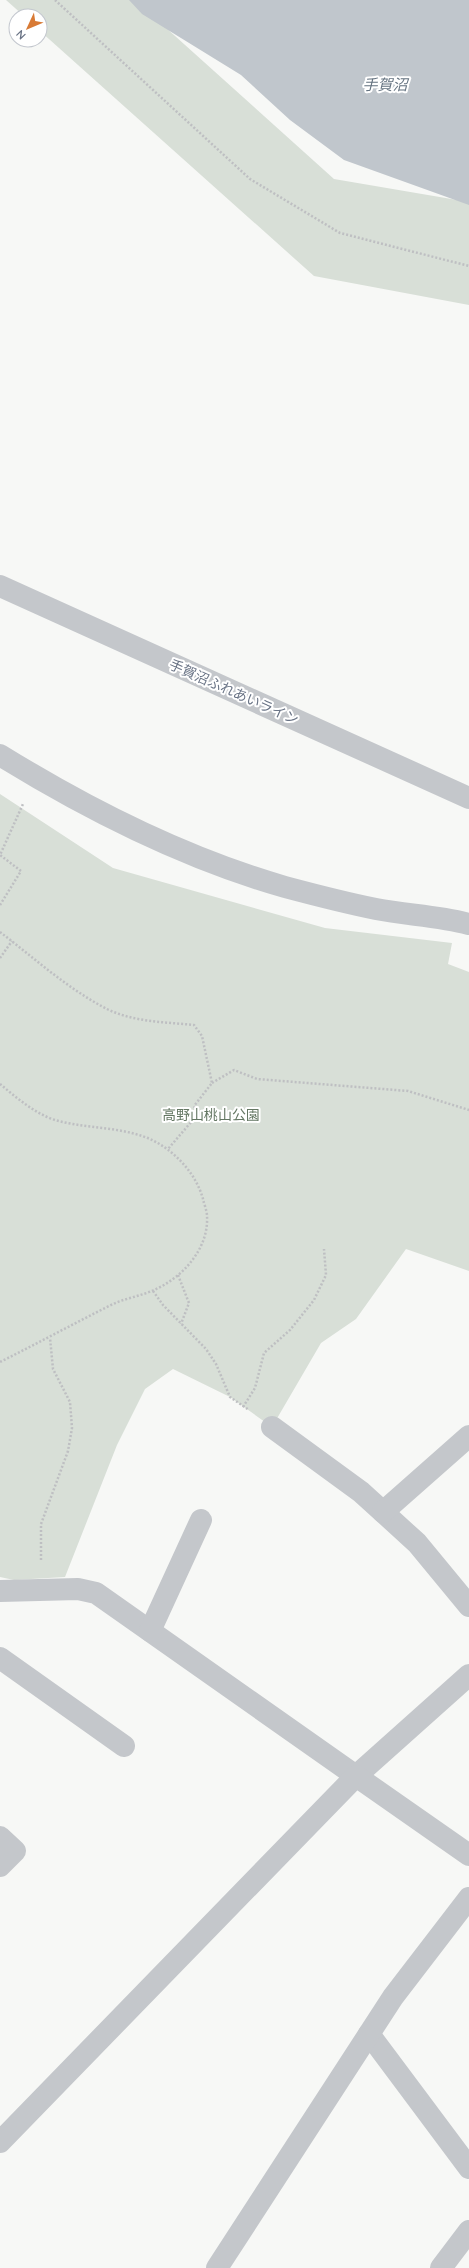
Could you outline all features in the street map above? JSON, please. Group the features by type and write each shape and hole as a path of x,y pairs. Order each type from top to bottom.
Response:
{"street":[{"name":"手賀沼ふれあいライン","path":"0,586 469,798"},
{"path":"0,755 36,777 142,832 207,862 285,886 376,909 469,924"},
{"path":"272,1427 362,1492 417,1543 469,1606"},
{"path":"383,1512 469,1436"},
{"path":"150,1631 201,1520"},
{"path":"0,1591 78,1589 96,1593 469,1855"},
{"path":"0,1658 124,1746"},
{"path":"0,2142 356,1776 469,1675"},
{"path":"0,1837 15,1851 0,1866"},
{"path":"217,2268 393,1997 469,1898"},
{"path":"369,2034 469,2168"},
{"path":"440,2268 469,2231"}],"path":[{"path":"55,0 250,179 340,233 469,266"},
{"path":"0,904 21,871 0,855 36,777"},
{"path":"0,932 74,989 107,1009 135,1018 194,1025 202,1036 212,1083"},
{"path":"0,958 12,941"},
{"path":"168,1149 198,1114 194,1106 212,1083 234,1070 257,1080 408,1091 469,1110"},
{"path":"0,1084 24,1105 55,1120 132,1133 150,1139 168,1149 182,1162 193,1176 202,1194 207,1216 204,1238 193,1260 170,1282 153,1291 115,1303 50,1338 0,1362"},
{"path":"244,1407 255,1388 264,1353 290,1330 314,1300 326,1275 324,1249"},
{"path":"178,1275 189,1303 181,1324"},
{"path":"153,1291 181,1324 206,1349 216,1364 230,1397 272,1427"},
{"path":"41,1562 41,1524 68,1451 72,1428 70,1402 53,1368 50,1338"}],"green space":[{"path":"6,0 135,0 334,179 469,202 469,305 314,276 48,38 48,8 15,8"},
{"name":"高野山桃山公園","path":"0,794 113,868 325,928 452,943 448,964 469,972 469,1271 406,1249 356,1319 321,1343 272,1427 230,1397 173,1369 145,1389 117,1445 65,1577 14,1580 0,1577"}],"water":[{"name":"手賀沼","path":"129,0 469,0 469,205 344,160 290,120 241,75 142,14"}]}
